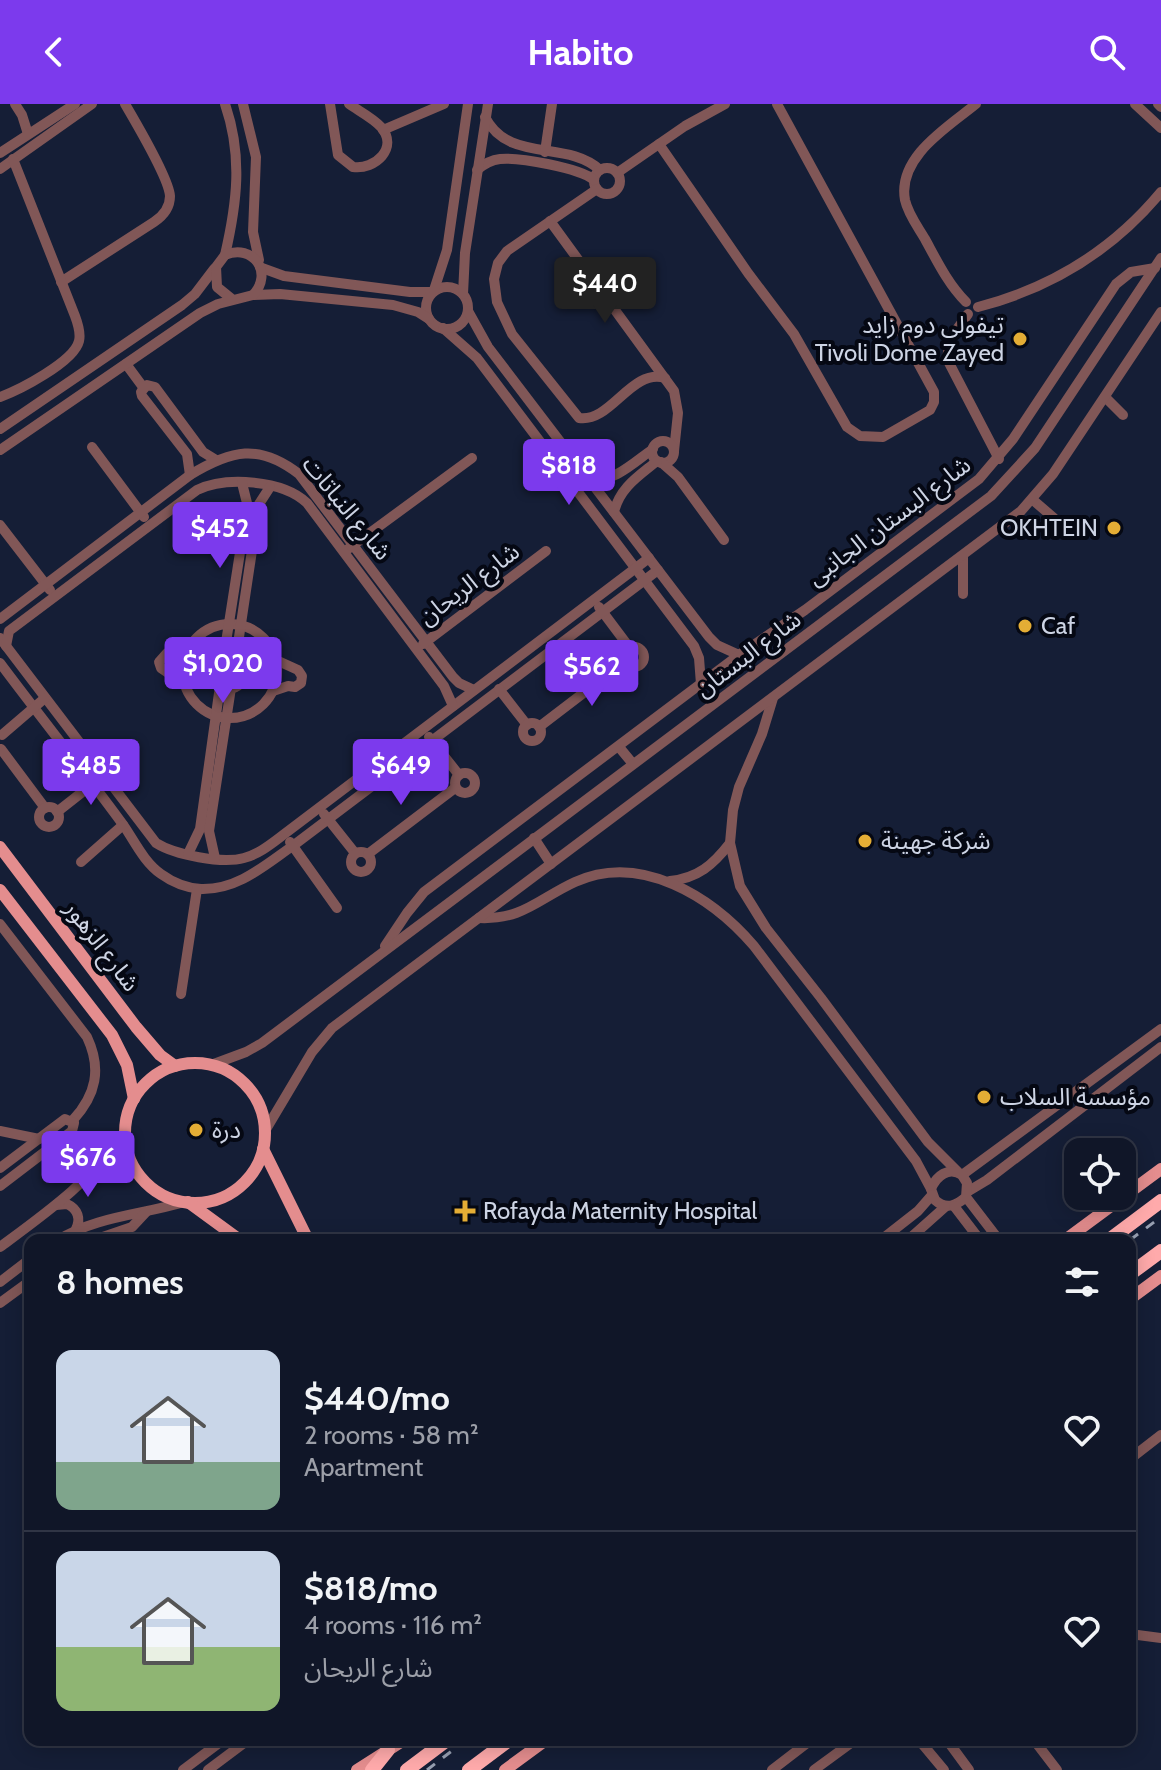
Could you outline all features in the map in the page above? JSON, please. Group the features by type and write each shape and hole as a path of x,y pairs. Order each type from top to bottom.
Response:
{"highway":[{"path":"1117,1234 1161,1201"},
{"path":"1136,1270 1161,1251"},
{"path":"407,1770 439,1746"},
{"path":"469,1770 501,1746"},
{"path":"372,1770 388,1750"}],"main road":[{"name":"شارع الزهور","path":"0,847 136,1027 160,1055 175,1066"},
{"name":"شارع الزهور","path":"0,890 112,1035 127,1065 134,1099"},
{"path":"186,1202 214,1200 231,1192 246,1181 263,1149 265,1131 262,1113 249,1089 229,1071 211,1065 193,1063 175,1066 144,1084 127,1115 125,1131 131,1162 140,1176 165,1196 186,1202 231,1234"},
{"path":"263,1149 305,1234"},
{"path":"1073,1234 1161,1169"},
{"path":"1136,1295 1161,1276"},
{"path":"357,1770 394,1746"},
{"path":"505,1770 538,1746"}],"street":[{"path":"15,104 28,134"},
{"path":"67,104 74,104"},
{"path":"0,153 74,104"},
{"path":"61,282 162,216 168,207 168,187 125,104"},
{"path":"0,429 182,305 206,281 225,255 235,214 238,176 234,137 225,104"},
{"path":"243,104 256,157 253,232 262,281 253,295"},
{"path":"330,104 338,155 353,167 362,168 379,161 386,145 383,130 349,104"},
{"path":"383,130 444,104"},
{"path":"429,319 426,305 447,250 468,104"},
{"path":"488,104 465,253 463,294 468,311 488,347 717,645 739,655"},
{"path":"545,152 552,104"},
{"path":"617,173 725,104"},
{"path":"659,144 794,334 847,427 860,436 883,437 926,414 933,406 934,392 777,104"},
{"path":"976,104 915,159 906,174 904,191 907,208 946,277 967,308 976,313 978,307 1030,290 1079,265 1123,233 1161,192"},
{"path":"1135,104 1161,128"},
{"path":"0,169 89,105"},
{"path":"477,170 496,160 527,162 578,171 605,194 614,192 620,183 617,173 609,168 600,170 583,159 513,145 499,137 485,117"},
{"path":"527,162 529,149"},
{"path":"0,397 16,392 73,354 79,342 79,330 13,159"},
{"path":"600,170 595,184 507,251 498,263 495,291 501,313 512,334 579,418 594,416 648,377 665,378"},
{"path":"550,221 665,378 676,398 677,437 670,460 659,462 627,486 614,512"},
{"path":"225,255 244,252 261,265 284,276 410,292 449,287 463,294"},
{"name":"شارع البستان الجانبى","path":"382,952 424,892 739,655 805,610 968,488 999,459 1116,284 1131,272 1158,263"},
{"name":"شارع البستان","path":"211,1065 262,1043 978,506 1014,473 1035,448 1158,263"},
{"path":"216,267 217,287 233,300"},
{"path":"0,450 200,313 233,300 253,295 280,294 406,307 443,328 477,358 694,646 701,684"},
{"path":"967,308 950,339 947,359 951,372 999,459"},
{"path":"443,328 459,325 468,311"},
{"name":"شارع البستان","path":"265,1131 312,1052 332,1028 963,556 1033,500 1161,312"},
{"path":"648,377 651,359"},
{"path":"126,364 143,387 142,396 187,454 190,475"},
{"path":"143,387 155,387 203,452 216,460"},
{"path":"1105,397 1123,415"},
{"path":"590,481 613,477 675,427"},
{"path":"656,445 670,444 678,477"},
{"path":"656,445 653,456 678,477 724,540"},
{"path":"92,447 150,525"},
{"name":"شارع النباتات","path":"0,619 190,475 233,454 269,456 299,474 444,686 453,706"},
{"path":"348,548 472,458"},
{"name":"شارع النباتات","path":"3,642 9,631 197,490 211,483 226,481 284,488 297,493 348,548 459,683 474,690"},
{"path":"224,655 236,657 242,663 245,670 238,685 225,687 214,681 212,665 224,655 246,514 242,483"},
{"path":"236,657 259,504 270,487"},
{"path":"1033,500 1055,519"},
{"path":"0,525 55,596"},
{"name":"شارع الريحان","path":"416,649 546,551"},
{"path":"963,556 963,594"},
{"path":"3,642 156,843 177,853 243,858 256,854 283,835 649,558"},
{"path":"0,663 123,825 146,861 160,874 177,883 197,889 217,888 235,884 294,845 658,570"},
{"path":"594,600 629,647 640,648 643,652 642,663 633,668 624,662"},
{"path":"805,610 817,627"},
{"path":"183,683 182,667 186,652 204,632 229,624 241,625 263,638 276,660 277,676 273,691 254,712 241,718 221,718 195,704 183,683 161,668 159,662 167,653 186,652"},
{"path":"539,727 624,662 625,651 629,647"},
{"path":"273,691 295,687 301,683 302,676 298,670 276,660"},
{"path":"215,858 209,831 225,687"},
{"path":"499,689 527,725"},
{"path":"45,698 1,734 4,745 0,749 45,808"},
{"path":"773,698 762,734 739,787 730,843 734,868 747,902 932,1147 967,1183 967,1195 995,1234"},
{"path":"188,854 200,829 221,718"},
{"path":"532,723 539,727 539,737 530,741 523,734 527,725 532,723"},
{"path":"423,729 459,775"},
{"path":"619,747 633,764"},
{"path":"469,774 475,783 470,793 459,792 455,788 454,783 459,775 469,774"},
{"path":"57,812 104,775"},
{"path":"318,808 355,853 368,854 455,788"},
{"path":"50,807 57,812 59,816 55,825 45,826 39,820 41,810 45,808 50,807"},
{"path":"81,862 123,825"},
{"path":"283,835 294,845 337,908"},
{"path":"534,838 551,864"},
{"path":"668,882 685,879 706,869 730,843"},
{"path":"355,853 350,863 357,872 363,872 371,865 368,854"},
{"path":"479,918 499,919 515,915 575,882 602,874 638,874 668,882 697,896 736,926 916,1161 940,1205 950,1206 975,1234"},
{"path":"181,994 197,889"},
{"path":"0,924 87,1037 93,1050 96,1080 92,1094 73,1120"},
{"path":"803,1011 821,998"},
{"path":"889,1234 918,1211 941,1175 960,1174 1161,1029"},
{"path":"915,1234 1161,1047"},
{"path":"848,1070 866,1057"},
{"path":"1098,1077 1107,1089"},
{"path":"0,1168 65,1119 73,1120"},
{"path":"0,1186 72,1131 75,1126 73,1120"},
{"path":"0,1131 39,1139"},
{"path":"0,1247 98,1168 125,1131"},
{"path":"916,1161 932,1147"},
{"path":"68,1234 104,1219 186,1202"},
{"path":"55,1205 67,1204 74,1208 79,1219 76,1229"},
{"path":"112,1234 132,1227 146,1212"},
{"path":"0,1282 24,1264"},
{"path":"0,1303 24,1285"},
{"path":"1136,1454 1161,1435"},
{"path":"1136,1635 1161,1638"},
{"path":"183,1770 215,1746"},
{"path":"208,1770 240,1746"},
{"path":"772,1770 803,1746"},
{"path":"814,1770 847,1746"},
{"path":"924,1746 944,1770"},
{"path":"951,1746 969,1770"},
{"path":"1039,1746 1057,1770"}],"railway":[{"path":"1136,1236 1161,1217"},
{"path":"427,1770 458,1746"}],"place":[{"name":"تيفولى دوم زايد Tivoli Dome Zayed","path":"1020,339"},
{"name":"OKHTEIN","path":"1114,528"},
{"name":"Caf","path":"1025,626"},
{"name":"شركة جهينة","path":"865,841"},
{"name":"مؤسسة السلاب","path":"984,1097"},
{"name":"درة","path":"196,1130"},
{"name":"Rofayda Maternity Hospital","path":"465,1211"}]}
